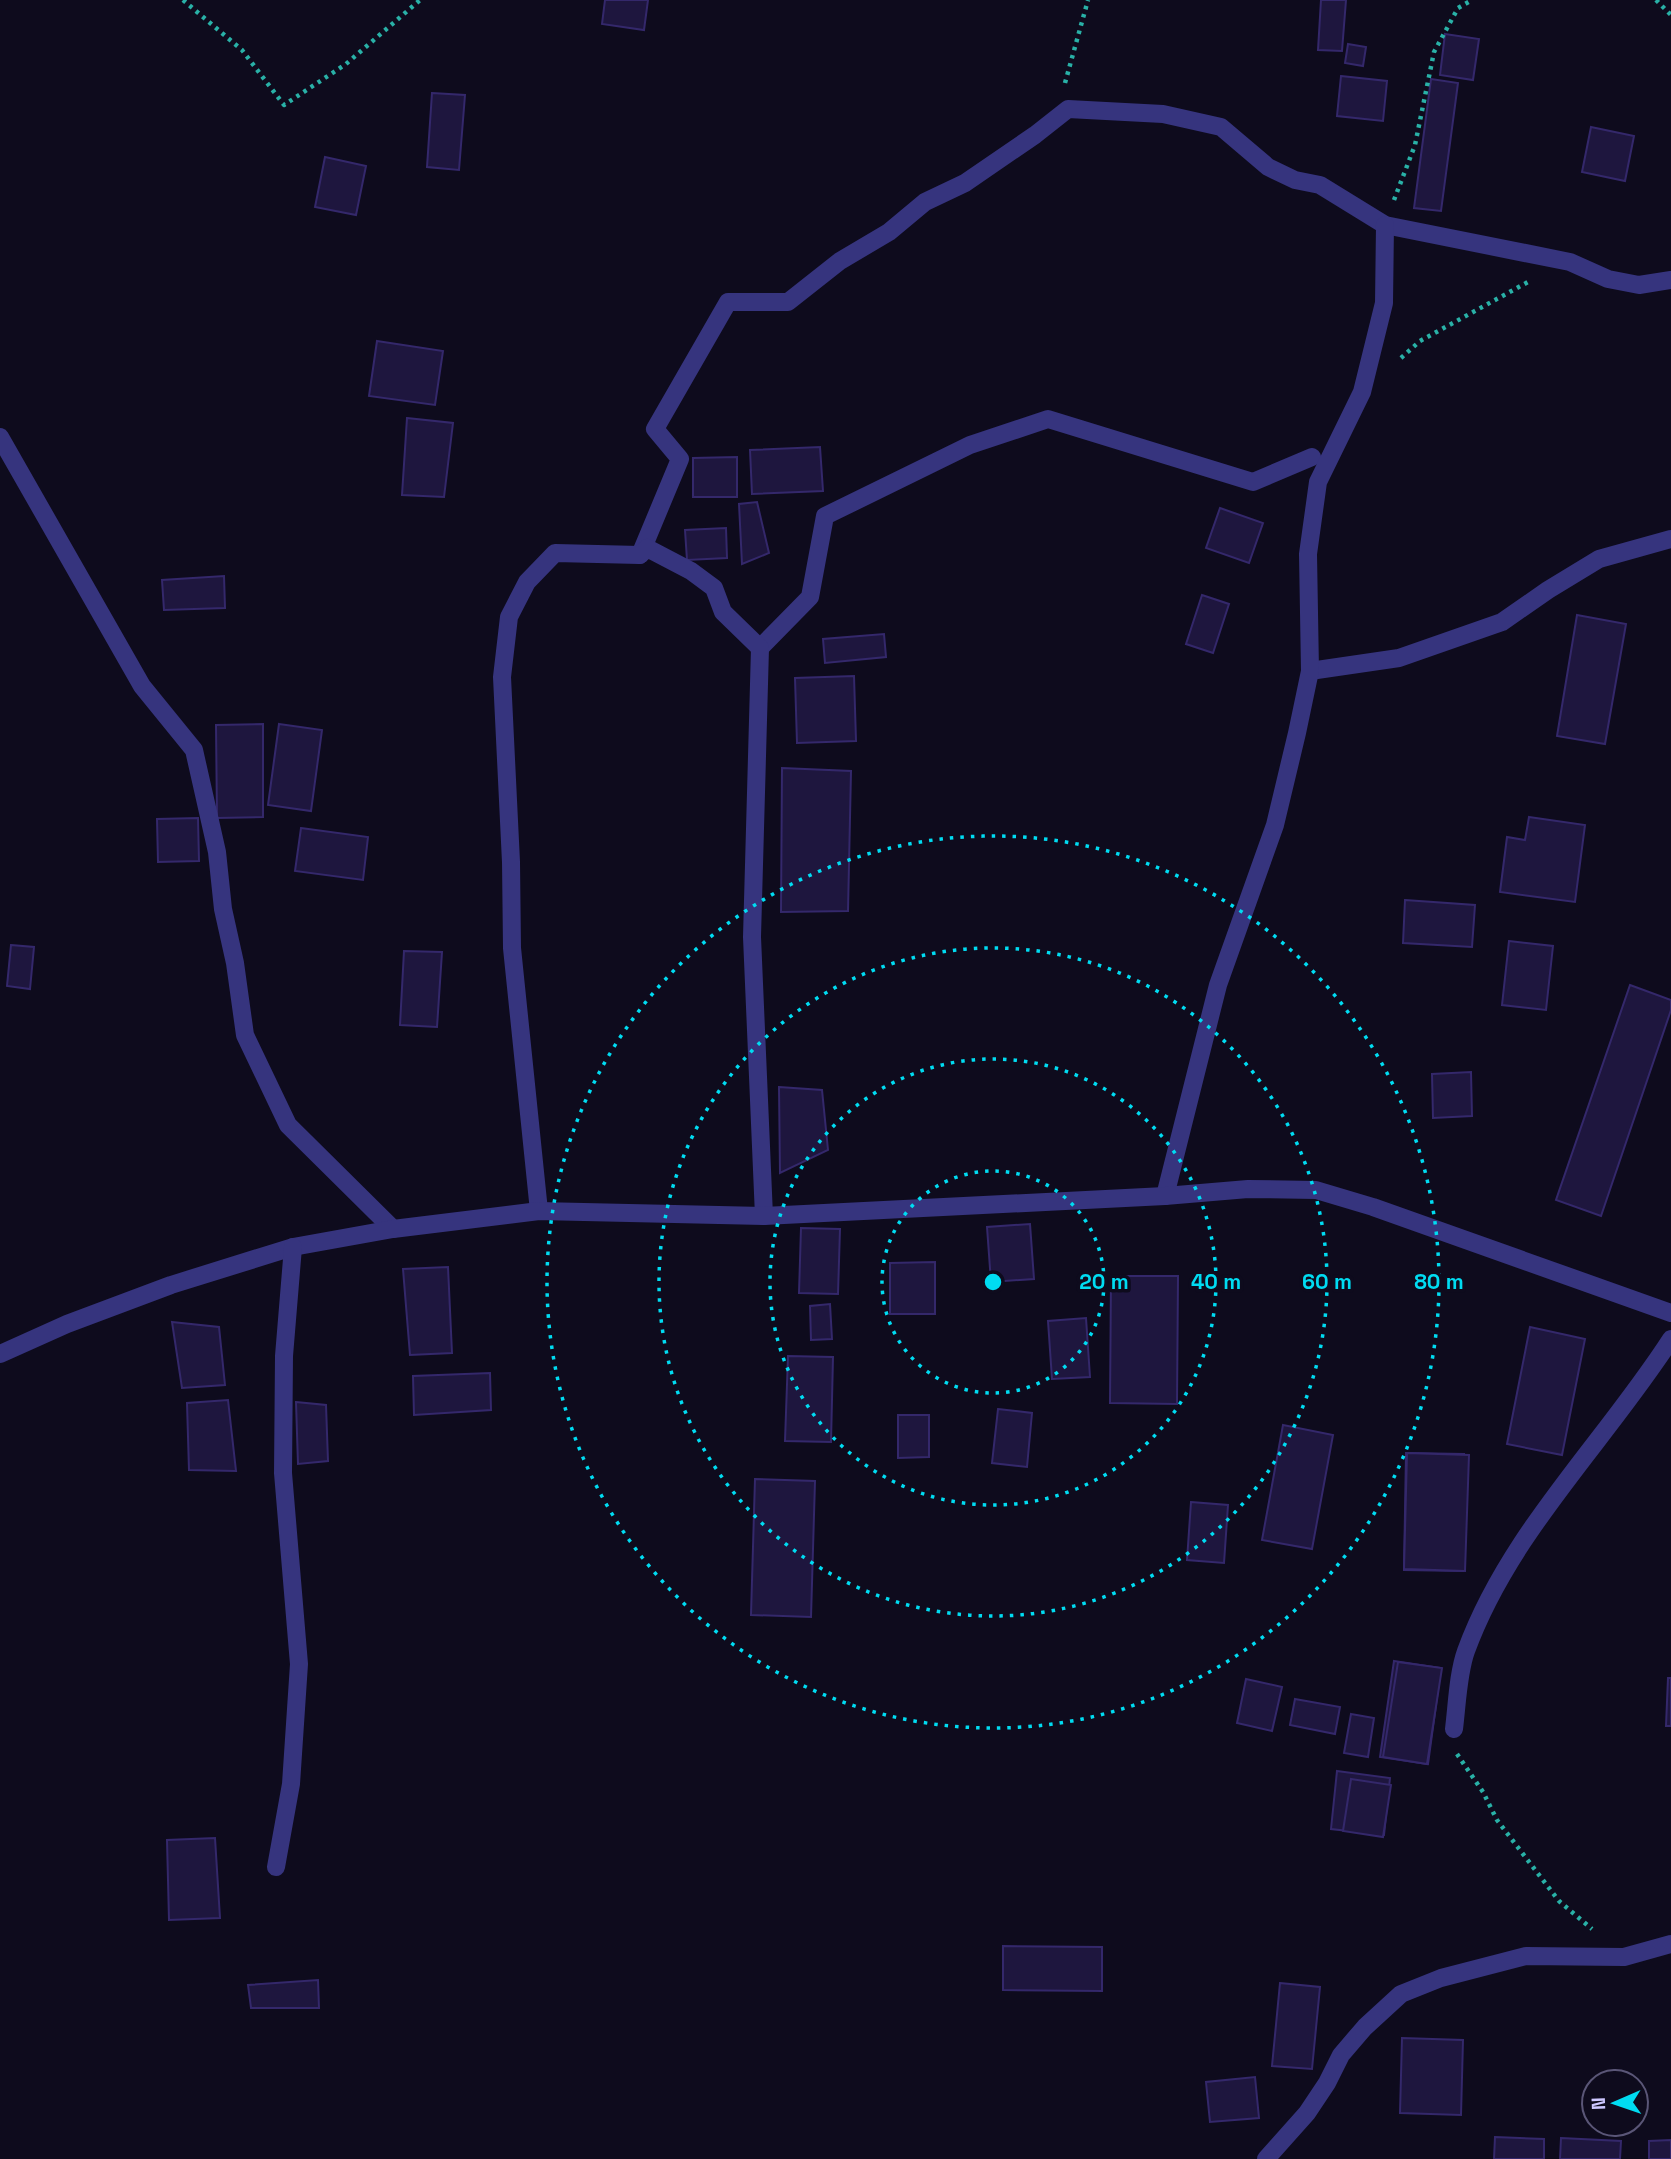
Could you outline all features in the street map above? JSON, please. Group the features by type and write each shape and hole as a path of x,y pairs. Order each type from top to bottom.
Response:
{"street":[{"path":"640,555 664,503 680,459 654,429 728,302 788,302 841,261 889,232 925,202 965,183 1068,109 1163,114 1221,127 1268,167 1295,180 1320,185 1385,225 1570,262 1608,279 1639,285 1671,280"},
{"path":"1165,1196 1218,985 1275,825 1311,671 1308,554 1318,482 1362,392 1384,303 1385,225"},
{"path":"764,1216 752,937 760,648 810,597 825,516 970,445 1048,419 1253,482 1312,457"},
{"path":"0,438 142,686 194,750 217,852 223,909 235,963 245,1035 288,1125 393,1229"},
{"path":"1311,671 1399,658 1502,622 1600,559 1671,539"},
{"path":"539,1212 512,947 502,677 509,617 527,582 555,553 640,555 647,548 691,571 714,588 723,612 760,648"},
{"path":"0,1354 67,1324 171,1285 293,1247 393,1229 539,1212 764,1216 1165,1196 1248,1189 1316,1191 1373,1207 1671,1312"},
{"path":"275,1867 291,1784 299,1664 283,1473 284,1356 293,1247"},
{"path":"1454,1730 1466,1652 1501,1577 1559,1490 1671,1339"},
{"path":"1266,2159 1307,2113 1341,2055 1365,2027 1401,1994 1441,1978 1525,1956 1624,1957 1671,1944"}],"path":[{"path":"183,0 242,50 284,105 346,64 419,0"},
{"path":"1054,120 1088,0"},
{"path":"1385,225 1415,145 1434,52 1458,8 1472,0"},
{"path":"1656,0 1671,15"},
{"path":"1362,392 1420,341 1495,298 1570,262"},
{"path":"1454,1730 1458,1755 1483,1792 1497,1820 1559,1901 1624,1957"}],"building":[{"path":"605,0 648,0 644,30 602,24"},
{"path":"1321,0 1346,0 1342,51 1318,50"},
{"path":"1445,34 1479,39 1473,80 1440,75"},
{"path":"1348,44 1366,47 1363,66 1345,63"},
{"path":"1341,76 1387,81 1383,121 1337,116"},
{"path":"1431,79 1458,83 1441,211 1414,208"},
{"path":"432,93 465,95 459,170 427,167"},
{"path":"1591,127 1634,136 1625,181 1582,172"},
{"path":"325,157 366,166 356,215 315,207"},
{"path":"377,341 443,351 435,405 369,396"},
{"path":"407,418 453,423 444,497 402,495"},
{"path":"820,447 823,491 752,494 750,450"},
{"path":"737,457 737,497 693,497 693,458"},
{"path":"757,502 769,553 742,564 739,504"},
{"path":"1220,508 1263,523 1249,563 1206,548"},
{"path":"726,528 727,558 687,560 685,530"},
{"path":"224,576 225,608 164,610 162,580"},
{"path":"1202,595 1229,604 1213,653 1186,644"},
{"path":"1577,615 1626,624 1605,744 1557,736"},
{"path":"884,634 886,657 825,663 823,639"},
{"path":"854,676 856,741 797,743 795,678"},
{"path":"263,724 263,817 217,818 216,725"},
{"path":"279,724 322,730 311,811 268,805"},
{"path":"782,768 851,771 848,911 781,912"},
{"path":"1529,817 1585,825 1575,902 1500,892 1507,837 1525,840"},
{"path":"198,818 199,861 158,862 157,819"},
{"path":"301,828 368,837 363,880 295,871"},
{"path":"1405,900 1475,905 1472,947 1403,943"},
{"path":"1509,941 1553,946 1546,1010 1502,1005"},
{"path":"11,945 34,947 30,989 7,986"},
{"path":"404,951 442,952 437,1027 400,1025"},
{"path":"1630,985 1671,1000 1671,1010 1601,1216 1556,1200"},
{"path":"1471,1072 1472,1116 1433,1118 1432,1074"},
{"path":"779,1087 822,1090 828,1150 780,1173"},
{"path":"1030,1224 1034,1279 991,1282 987,1227"},
{"path":"801,1228 840,1229 838,1294 799,1293"},
{"path":"935,1262 935,1314 890,1314 890,1263"},
{"path":"448,1267 452,1353 410,1355 403,1269"},
{"path":"1111,1276 1178,1276 1177,1404 1110,1403"},
{"path":"830,1304 832,1339 811,1340 810,1306"},
{"path":"1086,1318 1090,1377 1052,1379 1048,1321"},
{"path":"172,1322 219,1327 225,1385 182,1388"},
{"path":"1530,1327 1585,1339 1562,1455 1507,1444"},
{"path":"788,1356 833,1357 831,1442 785,1441"},
{"path":"490,1373 491,1410 414,1415 413,1376"},
{"path":"228,1400 236,1471 189,1470 187,1403"},
{"path":"296,1402 326,1405 328,1461 298,1464"},
{"path":"998,1409 1032,1413 1027,1467 992,1463"},
{"path":"898,1415 929,1415 929,1457 898,1458"},
{"path":"1283,1425 1333,1435 1312,1549 1262,1540"},
{"path":"1406,1453 1464,1454 1463,1571 1404,1570"},
{"path":"1407,1453 1469,1455 1465,1571 1404,1569"},
{"path":"755,1479 815,1481 811,1617 751,1615"},
{"path":"1191,1502 1228,1505 1224,1563 1187,1560"},
{"path":"1394,1661 1441,1668 1428,1764 1380,1757"},
{"path":"1398,1662 1442,1668 1427,1764 1383,1757"},
{"path":"1668,1678 1671,1678 1671,1726 1666,1726"},
{"path":"1246,1679 1282,1687 1272,1731 1237,1723"},
{"path":"1295,1699 1340,1707 1335,1734 1290,1725"},
{"path":"1351,1714 1374,1718 1368,1757 1344,1753"},
{"path":"1337,1771 1390,1778 1384,1835 1331,1829"},
{"path":"1351,1779 1391,1785 1383,1837 1343,1831"},
{"path":"215,1838 220,1918 169,1920 167,1840"},
{"path":"1003,1946 1102,1947 1102,1991 1003,1990"},
{"path":"318,1980 319,2008 251,2008 248,1985"},
{"path":"1280,1983 1320,1987 1312,2069 1272,2066"},
{"path":"1402,2038 1463,2040 1461,2115 1400,2113"},
{"path":"1255,2077 1259,2118 1210,2122 1206,2082"},
{"path":"1495,2137 1544,2139 1544,2159 1494,2159"},
{"path":"1561,2138 1621,2141 1620,2159 1560,2159"},
{"path":"1671,2140 1671,2159 1649,2159 1649,2141"}]}
